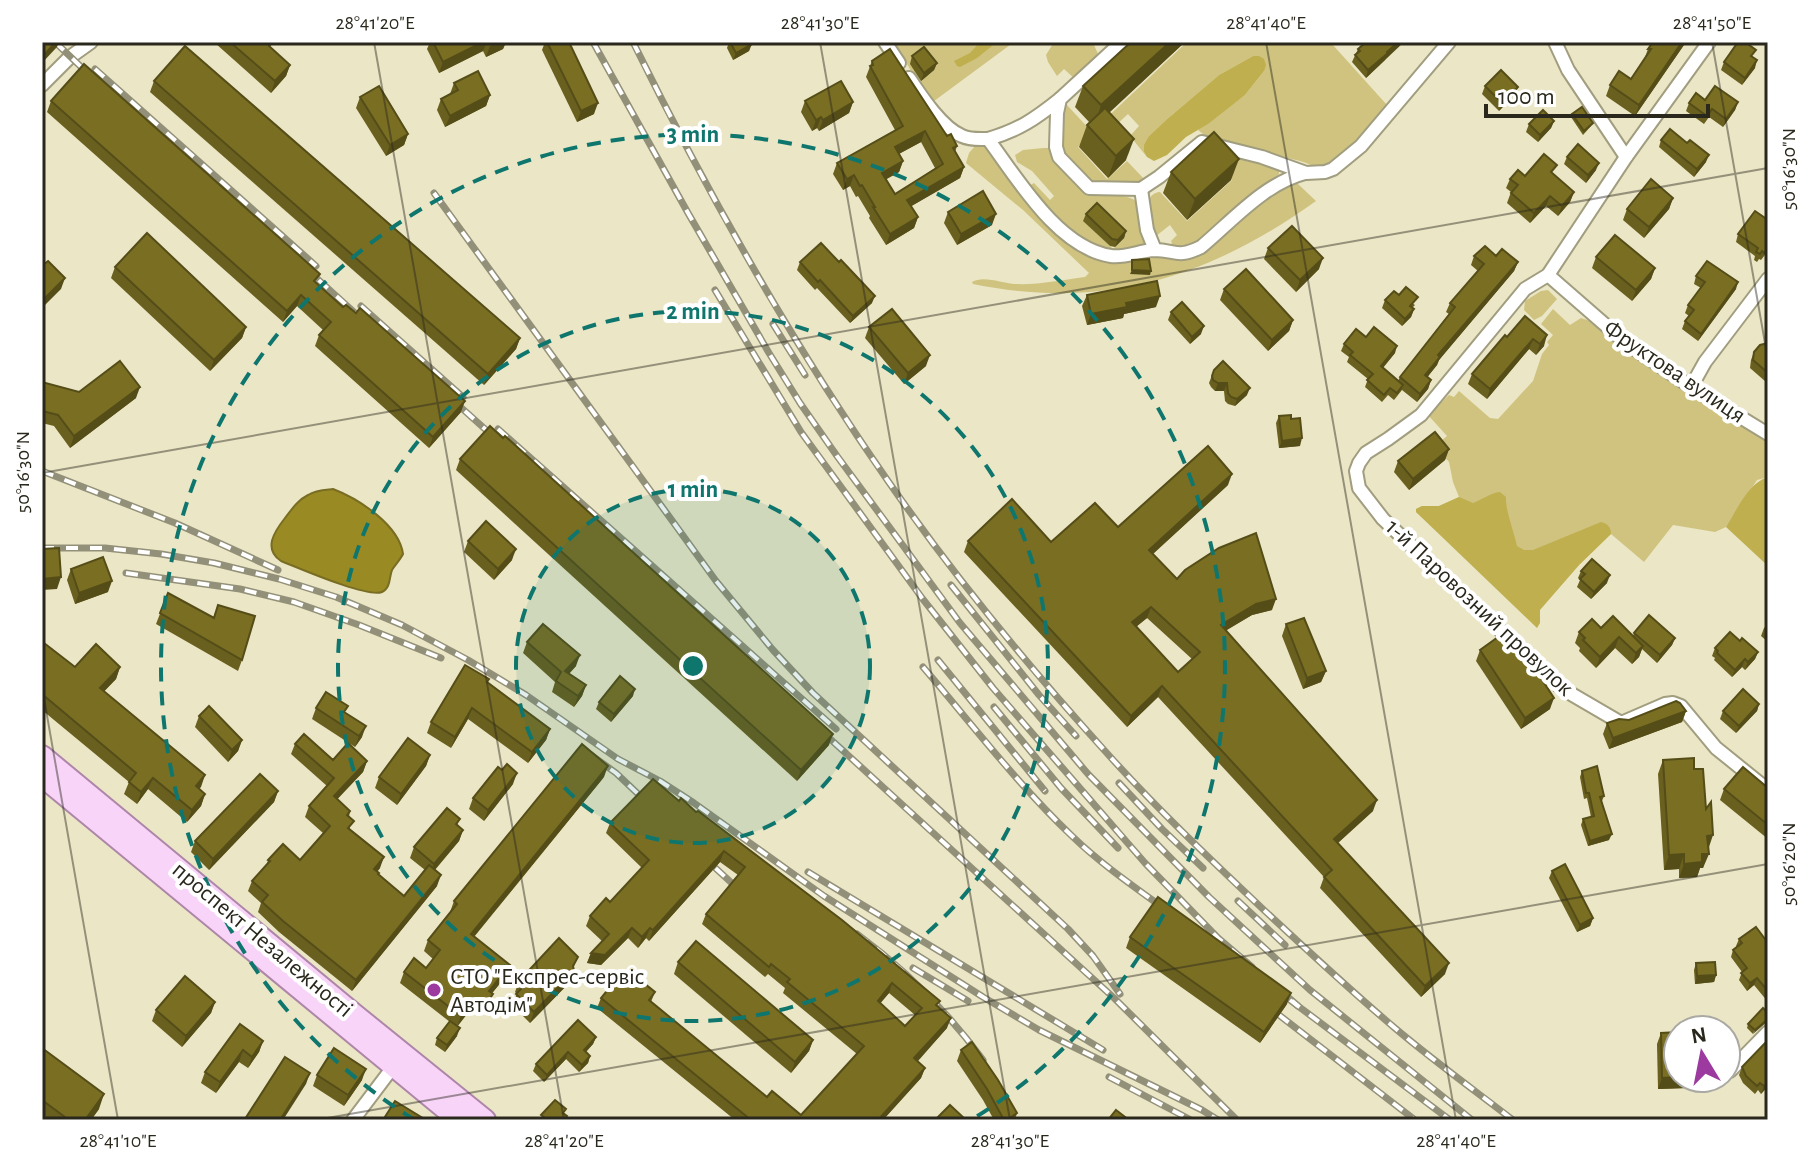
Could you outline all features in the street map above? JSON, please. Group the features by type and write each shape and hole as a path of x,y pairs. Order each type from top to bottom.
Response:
{"main road":[{"name":"проспект Незалежності","path":"42,756 398,1061 459,1120"},
{"name":"проспект Незалежності","path":"42,776 398,1061 485,1120"}],"street":[{"path":"42,85 70,57 91,42"},
{"path":"885,42 939,118 965,138 988,139 1028,124 1122,42"},
{"path":"988,139 1041,211 1078,242 1112,256 1155,250 1180,255 1201,247 1274,185 1306,173 1325,172 1343,162 1361,146 1449,42"},
{"path":"1555,42 1568,70 1626,157"},
{"path":"1548,275 1626,157 1709,42"},
{"path":"1060,99 1056,147 1059,157 1089,188 1141,189 1202,142 1262,157 1306,173"},
{"path":"1141,189 1147,230 1155,250"},
{"name":"Фруктова вулиця","path":"1548,275 1626,343 1768,434"},
{"name":"1-й Паровозний провулок","path":"1548,275 1525,289 1421,415 1366,453 1356,471 1356,481 1365,498 1383,519 1561,688 1621,723 1665,704 1681,706 1716,748 1768,790"},
{"path":"1691,387 1705,362 1768,279"},
{"path":"1742,1059 1768,1032"},
{"path":"353,1120 398,1061"}],"shaded area":[{"path":"890,42 1014,42 930,104 903,57"},
{"path":"980,42 997,42 977,58 957,66 954,61 970,53"},
{"path":"1054,42 1097,42 1094,45 1099,56 1075,79 1064,69 1057,76 1046,55"},
{"path":"1187,42 1334,42 1332,44 1387,105 1349,148 1321,167 1208,138 1198,130 1245,95 1264,71 1253,56 1219,75 1149,136 1144,152 1147,157 1130,136 1139,126 1128,114 1114,127 1098,126"},
{"path":"1253,56 1264,59 1266,65 1245,95 1186,137 1167,155 1154,161 1147,157 1144,145 1149,136 1219,75"},
{"path":"1066,104 1092,132 1078,147 1107,179 1127,161 1145,180 1138,185 1092,185 1060,150 1063,105"},
{"path":"976,145 986,147 1035,211 1119,261 1188,258 1209,248 1258,206 1292,184 1298,184 1316,201 1236,250 1154,281 1111,290 1067,293 973,284 982,279 1015,284 1041,283 1085,277 1089,273 1023,210 966,163"},
{"path":"1050,148 1059,165 1086,195 1122,196 1138,203 1145,244 1113,251 1100,248 1048,213 1029,186 1034,183 1050,200 1054,196 1032,171 1017,162 1015,155 1023,150","holes":["1084,221 1123,239 1113,249"]},
{"path":"1205,151 1275,165 1279,174 1198,242 1188,248 1169,247 1177,235 1170,225 1156,236 1151,229 1148,203 1154,194 1160,192 1187,221 1232,180"},
{"path":"1548,290 1557,299 1542,316 1534,320 1524,310 1525,301"},
{"path":"1553,309 1570,325 1581,318 1590,321 1636,359 1768,441 1768,477 1757,480 1726,527 1715,532 1673,525 1644,562 1611,534 1581,563 1523,608 1416,509 1439,506 1459,497 1449,462 1435,446 1447,436 1428,415 1449,395 1454,397 1459,391 1490,418 1498,419 1533,381 1542,354 1549,345 1547,342 1553,335 1541,324"},
{"path":"1768,477 1768,566 1726,527 1749,491"},
{"path":"333,489 376,514 400,543 403,554 392,570 387,588 382,592 362,591 333,581 281,561 272,551 274,535 298,502 314,492"},
{"path":"1500,492 1506,497 1517,546 1524,550 1533,550 1601,522 1610,529 1611,534 1540,610 1537,628 1416,512 1422,506 1439,506 1459,497 1473,503"}],"building":[{"path":"42,42 56,42 42,57"},
{"path":"230,42 271,42 269,46 290,65 275,81"},
{"path":"433,42 483,42 443,62"},
{"path":"547,42 569,42 598,103 581,111"},
{"path":"730,42 751,42 752,44 736,53"},
{"path":"1131,42 1170,42 1101,105 1083,86"},
{"path":"1366,42 1398,42 1368,70 1355,55"},
{"path":"1653,42 1682,42 1639,105 1610,85 1619,71 1631,79"},
{"path":"1738,42 1745,42 1756,50 1751,56 1757,60 1745,78 1724,62"},
{"path":"185,46 520,338 488,374 154,81"},
{"path":"924,47 937,63 924,73 912,56"},
{"path":"890,49 947,136 951,134 957,146 953,148 964,167 907,200 918,217 890,234 862,185 854,175 847,179 837,163 903,126 870,66 873,65 872,61","holes":["925,131 943,164 895,194 882,173 903,161 895,147"]},
{"path":"84,64 320,274 314,281 343,307 346,305 356,313 360,308 465,401 433,437 319,335 331,322 301,295 287,311 51,101"},
{"path":"1501,70 1518,87 1502,103 1485,86"},
{"path":"478,71 490,95 450,116 441,99 458,90 454,83"},
{"path":"841,81 853,102 823,120 821,117 816,120 805,101"},
{"path":"379,86 408,134 390,145 360,97"},
{"path":"1715,86 1738,102 1726,119 1712,109 1707,116 1689,103 1696,93 1705,100"},
{"path":"1582,107 1593,123 1584,131 1572,114"},
{"path":"1105,108 1134,139 1116,156 1087,125"},
{"path":"1543,110 1554,121 1540,135 1529,124"},
{"path":"1670,129 1709,155 1697,169 1661,140"},
{"path":"1214,132 1239,159 1195,199 1171,172"},
{"path":"1578,144 1599,163 1588,175 1567,157"},
{"path":"1544,154 1557,165 1551,172 1574,192 1562,206 1550,196 1534,213 1511,193 1518,185 1510,179 1518,170 1525,176"},
{"path":"1651,179 1673,198 1649,227 1627,209"},
{"path":"983,191 996,214 961,234 948,212"},
{"path":"1097,203 1126,231 1118,240 1112,239 1086,214"},
{"path":"1755,211 1768,220 1768,247 1760,254 1756,252 1758,248 1738,234"},
{"path":"1292,226 1323,258 1300,280 1268,248"},
{"path":"147,233 246,327 214,360 115,267"},
{"path":"1615,235 1655,268 1636,290 1596,257"},
{"path":"821,243 875,296 853,316 800,262"},
{"path":"1485,246 1496,256 1502,249 1518,262 1438,355 1440,357 1425,375 1431,380 1420,394 1400,377 1455,307 1450,303 1484,264 1474,256"},
{"path":"1149,259 1151,271 1132,270 1132,260"},
{"path":"48,261 65,278 42,301 42,266"},
{"path":"1707,261 1738,282 1701,334 1685,321 1694,310 1688,305 1705,282 1696,276"},
{"path":"1246,269 1293,320 1272,340 1224,289"},
{"path":"1157,281 1160,296 1091,314 1087,295"},
{"path":"1406,287 1418,297 1410,306 1414,309 1405,319 1385,300 1394,291 1399,295"},
{"path":"1182,302 1204,326 1192,337 1171,312"},
{"path":"892,309 930,355 908,373 869,327"},
{"path":"1525,316 1547,335 1540,344 1533,339 1490,389 1472,374"},
{"path":"1374,327 1397,346 1381,366 1403,385 1397,393 1390,388 1384,395 1367,380 1373,374 1350,355 1353,352 1344,344 1356,329 1366,337"},
{"path":"1768,343 1768,373 1753,360 1754,352 1760,345"},
{"path":"120,361 140,387 74,436 58,415 42,411 42,382 79,392"},
{"path":"1223,361 1250,388 1237,399 1228,393 1227,383 1213,380 1214,370"},
{"path":"1291,415 1291,419 1300,418 1302,438 1282,441 1279,416"},
{"path":"490,426 503,438 505,436 833,734 801,770 460,459"},
{"path":"1435,432 1449,449 1413,479 1398,461"},
{"path":"1208,446 1232,474 1149,550 1177,579 1185,570 1219,548 1256,533 1276,599 1256,604 1221,625 1377,800 1334,839 1449,963 1425,986 1324,877 1332,870 1162,686 1131,716 968,541 1012,499 1051,542 1095,503 1118,527","holes":["1151,607 1200,652 1178,672 1132,622"]},
{"path":"486,521 516,549 498,569 468,541"},
{"path":"59,548 61,577 42,579 42,549"},
{"path":"103,557 112,581 79,593 71,569"},
{"path":"1592,559 1610,575 1594,592 1580,579 1585,574 1581,571"},
{"path":"168,593 214,618 218,605 255,616 242,660 160,613"},
{"path":"1649,615 1675,638 1660,655 1634,633"},
{"path":"1613,616 1643,646 1636,653 1619,637 1600,657 1583,640 1585,638 1579,632 1592,619 1601,628"},
{"path":"1304,618 1326,671 1307,678 1286,624"},
{"path":"543,624 580,655 565,671 586,685 578,696 556,681 561,672 527,642"},
{"path":"1505,632 1520,646 1554,698 1525,718 1480,650"},
{"path":"1730,632 1758,652 1748,662 1745,659 1735,670 1715,648"},
{"path":"44,643 75,667 96,644 120,667 100,688 205,775 196,786 205,794 192,810 153,778 141,792 129,782 136,773 42,694"},
{"path":"465,665 489,679 487,682 550,729 532,752 472,708 455,737 431,722"},
{"path":"620,676 635,689 614,714 599,702"},
{"path":"1743,689 1759,704 1739,726 1723,711"},
{"path":"326,692 348,706 344,712 366,726 359,736 316,708"},
{"path":"1676,701 1686,711 1613,738 1607,723 1629,720"},
{"path":"209,706 242,740 232,750 199,716"},
{"path":"304,734 333,760 348,743 367,761 334,796 350,811 347,815 354,821 348,828 384,857 374,869 378,874 404,896 429,865 441,875 356,980 262,902 268,895 252,881 283,844 300,860 330,826 309,806 334,778 295,744"},
{"path":"408,738 430,755 401,794 379,777"},
{"path":"582,744 608,766 471,934 510,965 489,991 493,994 485,1005 475,998 461,1016 404,972 414,958 426,968 440,950 428,940 457,904 454,901"},
{"path":"1694,758 1694,769 1703,769 1706,809 1711,802 1713,835 1707,836 1709,854 1702,854 1702,862 1684,864 1684,854 1669,855 1663,760"},
{"path":"507,764 517,773 488,810 473,798 498,767 502,770"},
{"path":"1597,766 1604,796 1600,797 1612,834 1590,841 1583,819 1594,816 1582,771"},
{"path":"1743,767 1768,788 1768,825 1724,789"},
{"path":"260,774 278,791 213,859 195,841"},
{"path":"653,779 842,920 940,1001 936,1005 951,1018 914,1058 925,1068 878,1120 751,1120 601,998 619,976 629,984 635,976 655,992 649,1000 767,1097 772,1091 801,1115 864,1046 787,982 790,979 771,964 769,967 706,914 745,867 724,851 653,930 650,928 642,937 632,928 605,955 591,953 609,934 590,916 606,898 610,902 649,860 610,823","holes":["892,983 922,1008 905,1026 878,1001"]},
{"path":"447,808 460,819 456,824 463,830 434,864 414,847"},
{"path":"1565,864 1593,918 1580,925 1552,871"},
{"path":"1158,897 1291,993 1264,1032 1130,937"},
{"path":"1756,927 1768,943 1768,991 1757,978 1750,983 1741,973 1747,968 1733,950 1742,943 1739,939"},
{"path":"559,938 578,957 574,971 534,1012 516,994 524,986 519,981"},
{"path":"696,941 813,1040 795,1062 678,962"},
{"path":"1715,962 1716,975 1697,976 1696,963"},
{"path":"185,976 215,1002 186,1036 156,1010"},
{"path":"1763,1008 1768,1013 1768,1019 1755,1030 1748,1024"},
{"path":"578,1020 596,1037 584,1050 590,1056 582,1065 568,1052 547,1075 536,1064"},
{"path":"450,1021 460,1028 447,1045 437,1038"},
{"path":"240,1024 263,1041 252,1057 243,1050 220,1082 205,1072"},
{"path":"1768,1040 1768,1082 1757,1086 1746,1076 1742,1067"},
{"path":"972,1042 1017,1113 1007,1120 1004,1120 961,1050"},
{"path":"42,1048 104,1094 85,1120 69,1120 42,1100"},
{"path":"334,1048 366,1069 348,1095 317,1075"},
{"path":"285,1057 310,1073 280,1120 245,1119"},
{"path":"555,1100 566,1109 564,1120 547,1120 541,1115"},
{"path":"395,1101 426,1120 383,1120"},
{"path":"950,1105 966,1120 935,1120"},
{"path":"1116,1110 1129,1120 1108,1120"}],"railway":[{"path":"55,42 98,83"},
{"path":"593,42 688,213 800,403 960,623 1088,774 1209,897 1310,990 1472,1120"},
{"path":"633,42 721,211 784,321 913,516 992,620 1124,772 1224,872 1379,1015 1513,1120"},
{"path":"95,69 316,266"},
{"path":"434,193 716,581 773,650 813,693 1068,929 1093,956 1120,994"},
{"path":"301,264 366,323"},
{"path":"715,290 801,432 922,598 993,688 1145,863 1218,938 1252,967"},
{"path":"361,306 463,397"},
{"path":"773,324 805,375"},
{"path":"447,395 504,446"},
{"path":"498,429 836,729"},
{"path":"42,471 175,523 278,570"},
{"path":"42,548 105,548 214,563 336,597 402,625 526,695 618,759 694,803 824,896 983,997 1039,1030 1218,1120"},
{"path":"126,573 240,589 294,602 441,658"},
{"path":"951,585 1076,736"},
{"path":"938,660 1045,791"},
{"path":"923,667 1014,775 1072,836 1173,915"},
{"path":"994,707 1061,788 1118,848"},
{"path":"816,726 1114,998 1237,1120"},
{"path":"591,755 616,773 655,810"},
{"path":"1119,783 1203,868"},
{"path":"698,852 748,898"},
{"path":"808,872 1103,1050"},
{"path":"1238,901 1285,945"},
{"path":"857,934 925,992 983,1060"},
{"path":"913,968 968,1001"},
{"path":"1274,985 1298,1006"},
{"path":"1290,1000 1450,1120"},
{"path":"1279,1015 1415,1120"},
{"path":"1109,1077 1191,1120"}],"place":[{"name":"СТО \"Експрес-сервіс Автодім\"","path":"434,990"}]}
